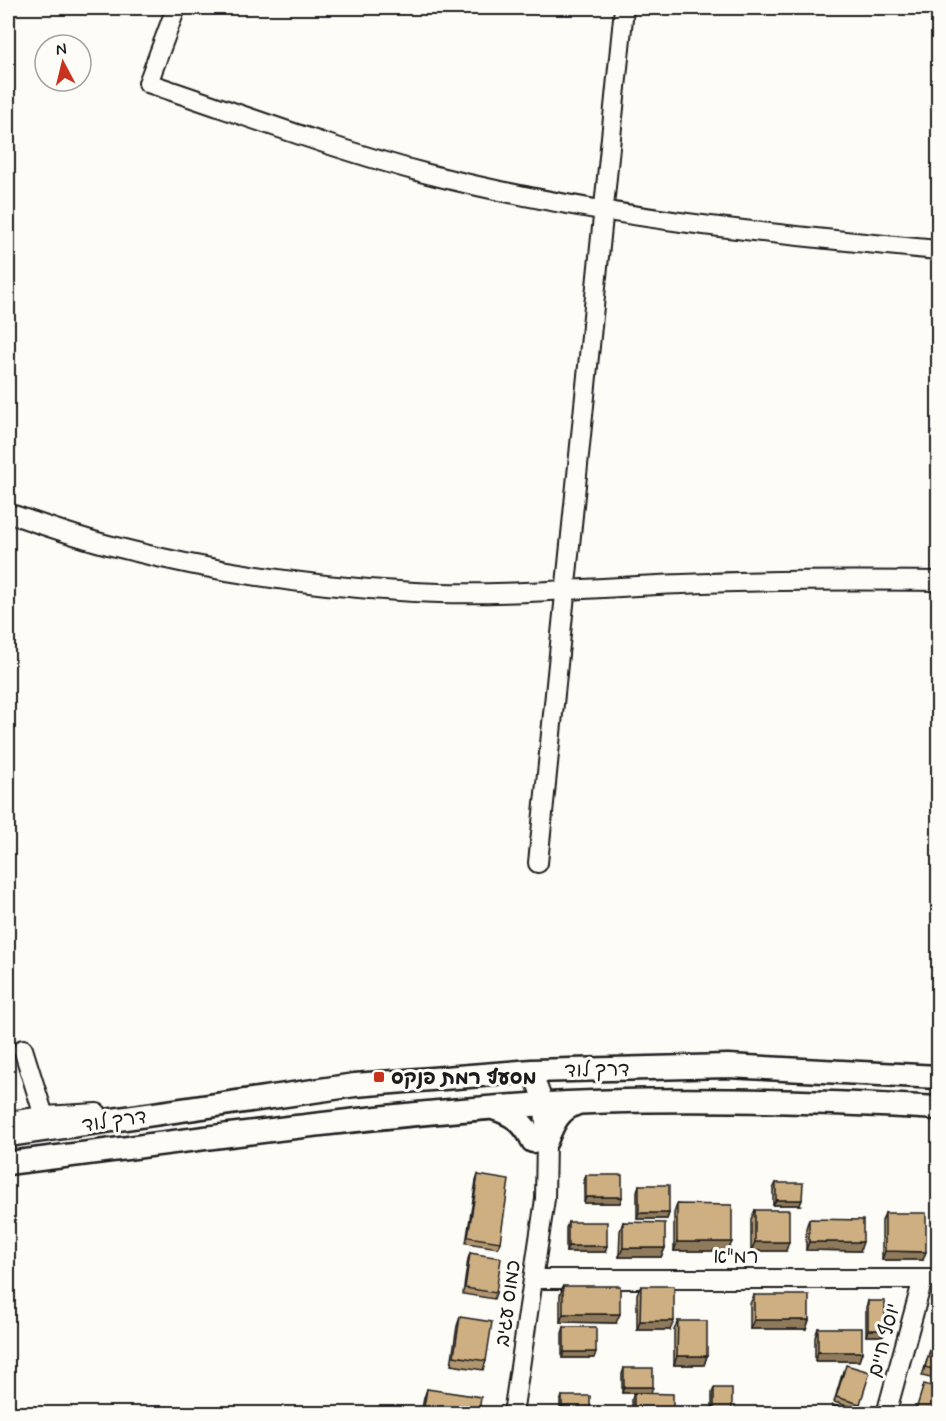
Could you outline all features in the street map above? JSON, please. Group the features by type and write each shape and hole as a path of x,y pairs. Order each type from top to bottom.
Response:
{"main road":[{"name":"דרך לוד","path":"8,1135 355,1085 532,1071 728,1066 939,1077"},
{"name":"דרך לוד","path":"8,1163 402,1115 536,1105 772,1100 939,1108"},
{"path":"492,1108 516,1118 540,1141 566,1107 579,1103"}],"street":[{"path":"176,8 148,83 381,161 532,198 604,210 754,233 939,250"},
{"path":"538,863 624,8"},
{"path":"8,513 115,547 251,575 353,588 414,592 565,592 682,584 843,579 939,581"},
{"path":"23,1049 44,1116"},
{"name":"כמוס עגיב","path":"513,1413 544,1199 532,1071"},
{"path":"8,1121 44,1116 100,1113 140,1116"},
{"name":"רמ\"א","path":"534,1279 931,1279"},
{"name":"יוסף חיים","path":"886,1413 931,1279"}],"building":[{"path":"478,1175 509,1180 500,1242 468,1237"},
{"path":"586,1175 622,1175 622,1197 586,1197"},
{"path":"776,1183 803,1183 802,1200 776,1200"},
{"path":"639,1185 669,1185 669,1213 639,1213"},
{"path":"677,1204 732,1205 732,1242 677,1242"},
{"path":"755,1210 789,1210 789,1242 755,1242"},
{"path":"885,1213 926,1213 926,1252 885,1251"},
{"path":"809,1219 863,1220 863,1242 809,1242"},
{"path":"568,1222 607,1222 607,1246 568,1246"},
{"path":"623,1222 665,1223 665,1248 623,1248"},
{"path":"470,1253 501,1258 496,1293 465,1288"},
{"path":"563,1286 620,1286 620,1314 563,1314"},
{"path":"641,1286 674,1286 674,1321 640,1321"},
{"path":"754,1295 809,1295 809,1320 754,1320"},
{"path":"868,1301 885,1301 885,1330 868,1330"},
{"path":"460,1317 492,1322 486,1361 454,1356"},
{"path":"678,1321 707,1321 707,1356 677,1356"},
{"path":"564,1327 596,1327 596,1352 564,1352"},
{"path":"818,1328 862,1328 862,1352 818,1352"},
{"path":"935,1334 939,1335 939,1371 925,1367"},
{"path":"846,1365 870,1372 860,1404 836,1397"},
{"path":"624,1368 653,1368 653,1387 624,1387"},
{"path":"924,1384 939,1388 939,1413 915,1413"},
{"path":"714,1388 732,1388 732,1412 714,1412"},
{"path":"427,1389 481,1397 479,1413 423,1413"},
{"path":"634,1393 673,1394 673,1413 634,1413"},
{"path":"562,1396 590,1396 590,1413 562,1413"},
{"path":"833,1405 860,1413 830,1413"}],"place":[{"name":"מסעף רמת פנקס","path":"379,1077"}]}
